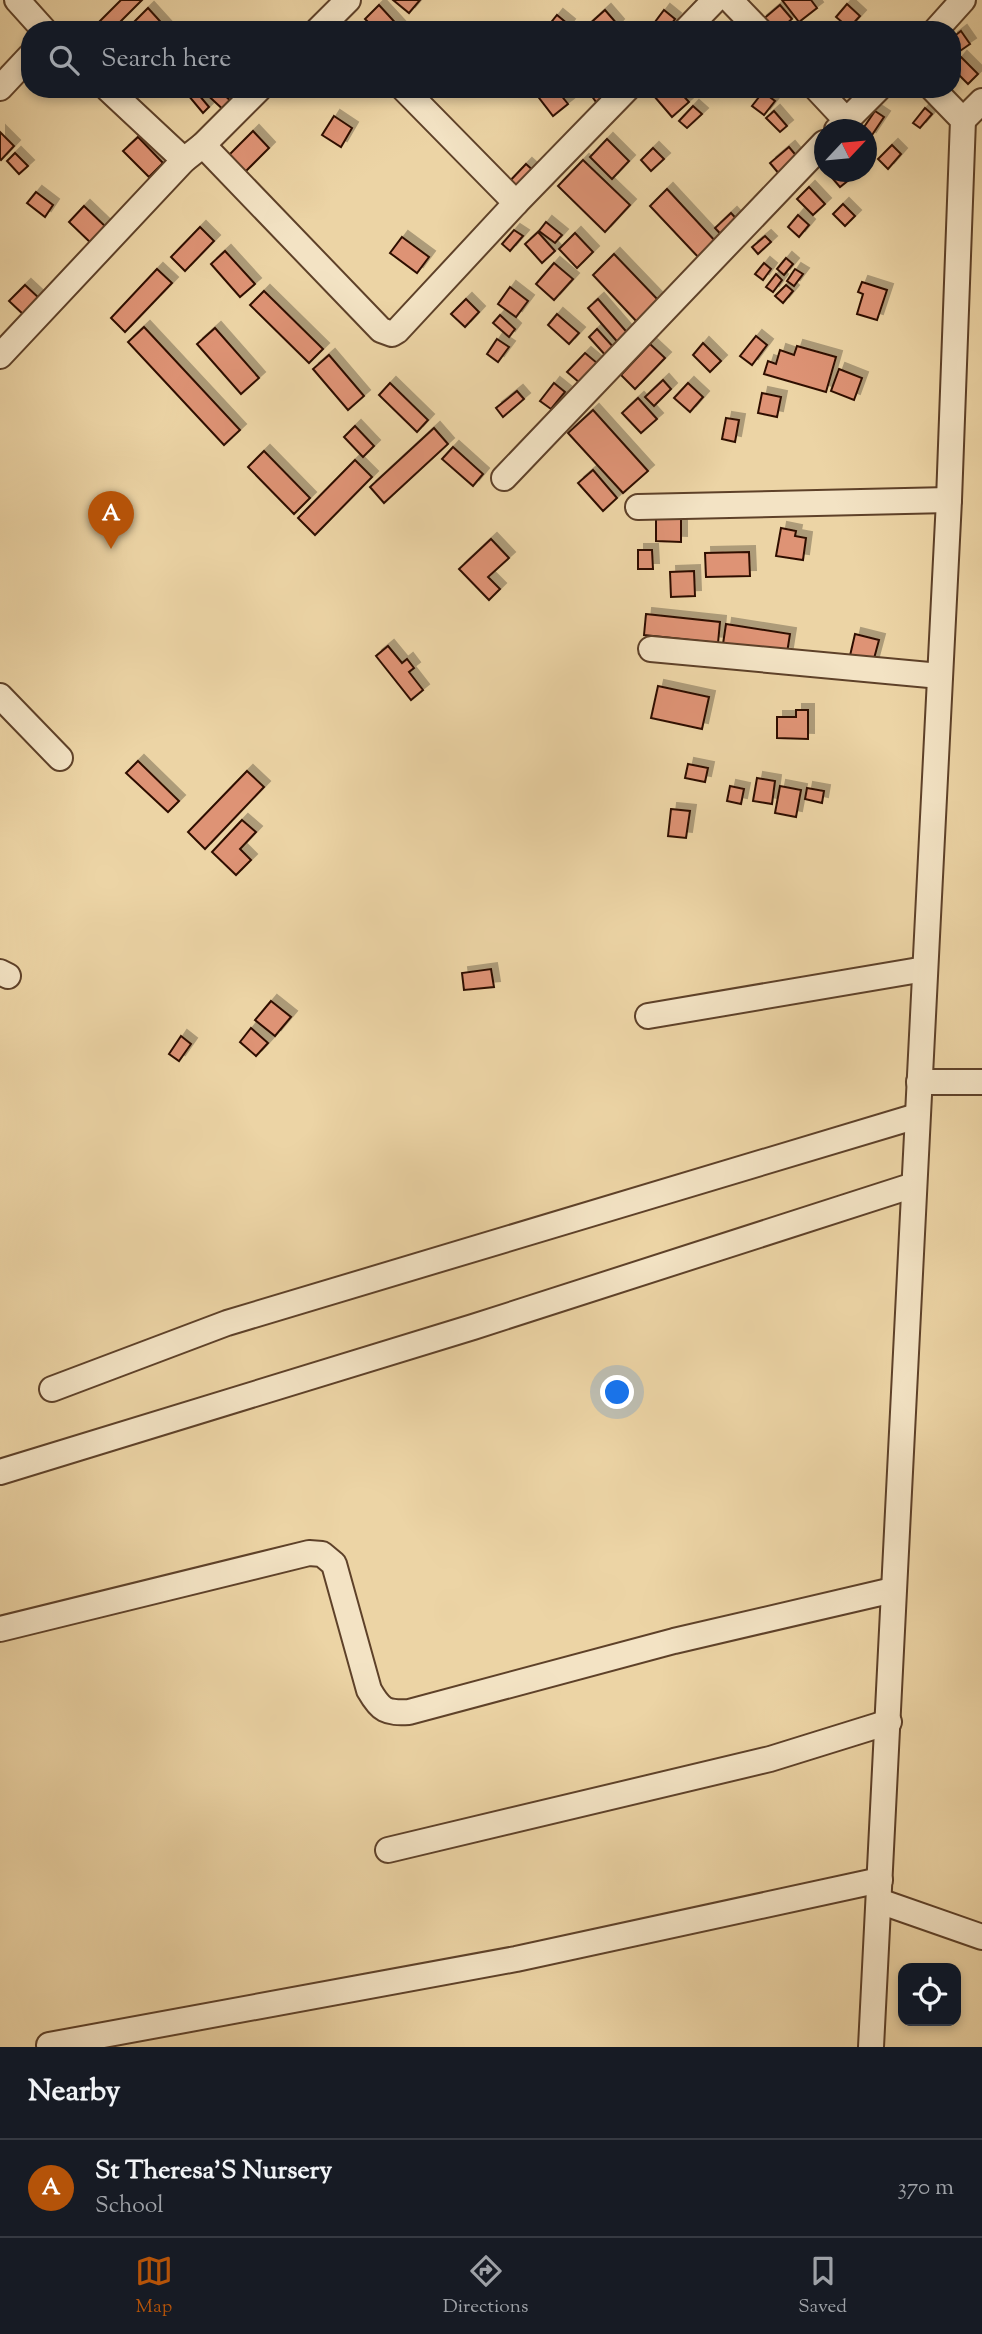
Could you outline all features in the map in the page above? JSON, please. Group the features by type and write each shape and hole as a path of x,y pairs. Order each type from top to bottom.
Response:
{"street":[{"path":"17,0 36,21"},
{"path":"695,21 715,0"},
{"path":"730,0 750,21"},
{"path":"944,21 963,0"},
{"path":"0,88 21,66"},
{"path":"119,98 194,152 381,330 392,334 618,98"},
{"path":"0,356 194,152 250,98"},
{"path":"413,98 516,202"},
{"path":"823,98 838,119"},
{"path":"848,119 869,98"},
{"path":"942,98 969,127"},
{"path":"871,2047 969,127 982,101"},
{"path":"505,478 814,154"},
{"path":"638,507 949,500"},
{"path":"651,649 940,676"},
{"path":"0,696 60,758"},
{"path":"648,1016 925,969"},
{"path":"919,1082 982,1083"},
{"path":"52,1389 227,1323 917,1116"},
{"path":"0,1472 473,1327 914,1185"},
{"path":"0,1629 309,1553 322,1554 334,1564 369,1690 377,1702 390,1713 409,1712 674,1641 893,1590"},
{"path":"388,1850 770,1759 889,1722"},
{"path":"49,2045 880,1891 982,1937"}],"building":[{"path":"121,0 142,0 121,21 100,21"},
{"path":"393,0 420,0 409,13"},
{"path":"782,0 811,0 817,8 798,21"},
{"path":"847,4 860,16 855,21 841,21 836,17"},
{"path":"379,5 394,21 367,21 365,19"},
{"path":"780,5 792,19 790,21 761,21"},
{"path":"148,8 160,21 135,21"},
{"path":"605,10 615,21 593,21"},
{"path":"664,10 675,19 674,21 656,21"},
{"path":"557,15 564,21 552,21"},
{"path":"961,31 970,44 961,50"},
{"path":"961,57 978,74 968,84 961,77"},
{"path":"190,98 202,98 209,107 203,113"},
{"path":"211,98 228,98 236,106 228,114"},
{"path":"539,98 563,98 568,104 553,116"},
{"path":"593,98 605,98 598,105"},
{"path":"656,98 685,98 689,102 672,117"},
{"path":"758,98 771,98 775,101 764,115 752,106"},
{"path":"693,106 702,114 687,128 679,121"},
{"path":"925,108 932,114 920,128 913,123"},
{"path":"774,111 787,126 780,132 766,118"},
{"path":"875,111 884,117 877,128 877,119 870,119"},
{"path":"334,116 352,128 341,147 322,135"},
{"path":"253,131 269,148 245,172 229,155"},
{"path":"0,132 14,146 1,160 0,159"},
{"path":"138,137 163,163 149,177 123,151"},
{"path":"607,139 629,161 612,179 590,157"},
{"path":"892,145 901,154 888,169 878,159"},
{"path":"789,147 799,159 780,175 770,163"},
{"path":"653,148 664,159 651,171 641,160"},
{"path":"15,153 28,166 19,174 7,161"},
{"path":"583,160 630,205 605,232 558,186"},
{"path":"526,164 536,173 517,193 507,184"},
{"path":"809,187 825,204 813,215 797,199"},
{"path":"667,189 717,243 700,259 650,206"},
{"path":"36,192 53,205 45,217 27,203"},
{"path":"843,204 855,216 845,226 833,214"},
{"path":"84,206 108,229 93,245 69,222"},
{"path":"731,213 742,225 726,240 715,228"},
{"path":"798,215 809,225 799,237 788,227"},
{"path":"546,222 562,235 555,243 539,231"},
{"path":"200,227 214,241 185,271 171,257"},
{"path":"514,230 523,236 510,251 502,244"},
{"path":"538,232 555,251 542,263 525,244"},
{"path":"575,233 593,252 577,268 559,249"},
{"path":"765,236 771,242 758,254 752,247"},
{"path":"402,237 429,257 417,273 390,253"},
{"path":"225,251 255,284 240,297 211,264"},
{"path":"614,254 660,302 638,323 593,275"},
{"path":"786,258 793,264 784,275 777,269"},
{"path":"554,263 573,279 554,300 536,284"},
{"path":"764,263 771,269 763,280 755,274"},
{"path":"157,269 172,283 125,332 111,318"},
{"path":"795,269 803,274 794,286 787,281"},
{"path":"776,274 782,280 773,292 766,287"},
{"path":"862,282 887,290 877,320 857,314 863,294 858,292"},
{"path":"25,285 40,299 24,315 9,301"},
{"path":"786,285 793,291 783,303 775,296"},
{"path":"510,287 528,301 516,317 498,304"},
{"path":"264,291 323,349 309,363 250,305"},
{"path":"466,299 479,312 465,327 451,314"},
{"path":"598,299 631,337 621,346 588,308"},
{"path":"557,314 579,333 569,344 548,325"},
{"path":"500,315 515,329 509,337 493,323"},
{"path":"144,327 240,430 224,445 128,342"},
{"path":"215,328 259,378 241,394 197,344"},
{"path":"597,329 615,349 607,357 589,337"},
{"path":"756,336 767,345 752,365 740,356"},
{"path":"497,339 509,347 498,362 487,354"},
{"path":"703,343 721,361 710,372 693,355"},
{"path":"650,344 665,358 635,389 621,375"},
{"path":"797,346 836,357 826,392 764,374 768,361 776,364 780,350 794,355"},
{"path":"585,353 597,363 580,383 567,372"},
{"path":"329,355 364,396 348,410 313,369"},
{"path":"839,369 862,378 854,400 831,391"},
{"path":"663,380 671,389 654,406 645,397"},
{"path":"390,383 428,420 417,432 379,395"},
{"path":"554,383 565,392 551,409 540,401"},
{"path":"688,383 703,397 690,412 674,398"},
{"path":"517,391 524,399 503,417 496,408"},
{"path":"762,393 781,397 777,417 758,413"},
{"path":"638,398 657,419 641,433 622,413"},
{"path":"593,410 648,471 623,493 568,433"},
{"path":"726,418 739,420 735,442 722,439"},
{"path":"355,426 374,446 363,457 344,437"},
{"path":"434,428 448,444 384,503 370,487"},
{"path":"453,447 483,474 473,486 442,459"},
{"path":"264,451 310,498 294,514 248,467"},
{"path":"355,460 372,477 315,535 298,518"},
{"path":"593,470 617,498 603,511 578,483"},
{"path":"656,516 681,516 681,542 656,541"},
{"path":"781,528 796,531 795,536 806,538 803,560 776,556"},
{"path":"491,539 509,558 488,577 500,589 489,600 459,569"},
{"path":"638,550 652,550 653,569 638,569"},
{"path":"749,552 750,576 706,577 705,553"},
{"path":"694,571 695,596 671,597 670,572"},
{"path":"646,614 720,622 718,643 644,635"},
{"path":"726,624 790,634 787,653 723,644"},
{"path":"855,634 879,640 872,666 849,660"},
{"path":"388,646 402,663 407,659 414,668 409,672 423,690 411,700 376,656"},
{"path":"658,686 709,697 702,729 651,718"},
{"path":"796,710 808,710 808,739 777,738 777,717 796,717"},
{"path":"138,761 179,801 168,812 126,773"},
{"path":"688,764 708,768 705,782 685,778"},
{"path":"247,771 264,787 205,849 188,832"},
{"path":"757,778 775,781 772,804 753,801"},
{"path":"730,786 744,789 741,804 727,801"},
{"path":"780,786 801,790 796,817 775,813"},
{"path":"807,788 824,791 822,803 805,799"},
{"path":"671,809 690,811 686,838 668,836"},
{"path":"242,820 256,832 240,849 251,860 236,875 212,852"},
{"path":"491,969 494,987 464,990 462,973"},
{"path":"271,1001 291,1017 275,1036 255,1020"},
{"path":"251,1028 268,1043 256,1056 240,1042"},
{"path":"181,1036 191,1044 179,1061 169,1054"}],"place":[{"name":"St Theresa'S Nursery","path":"111,549"}]}
